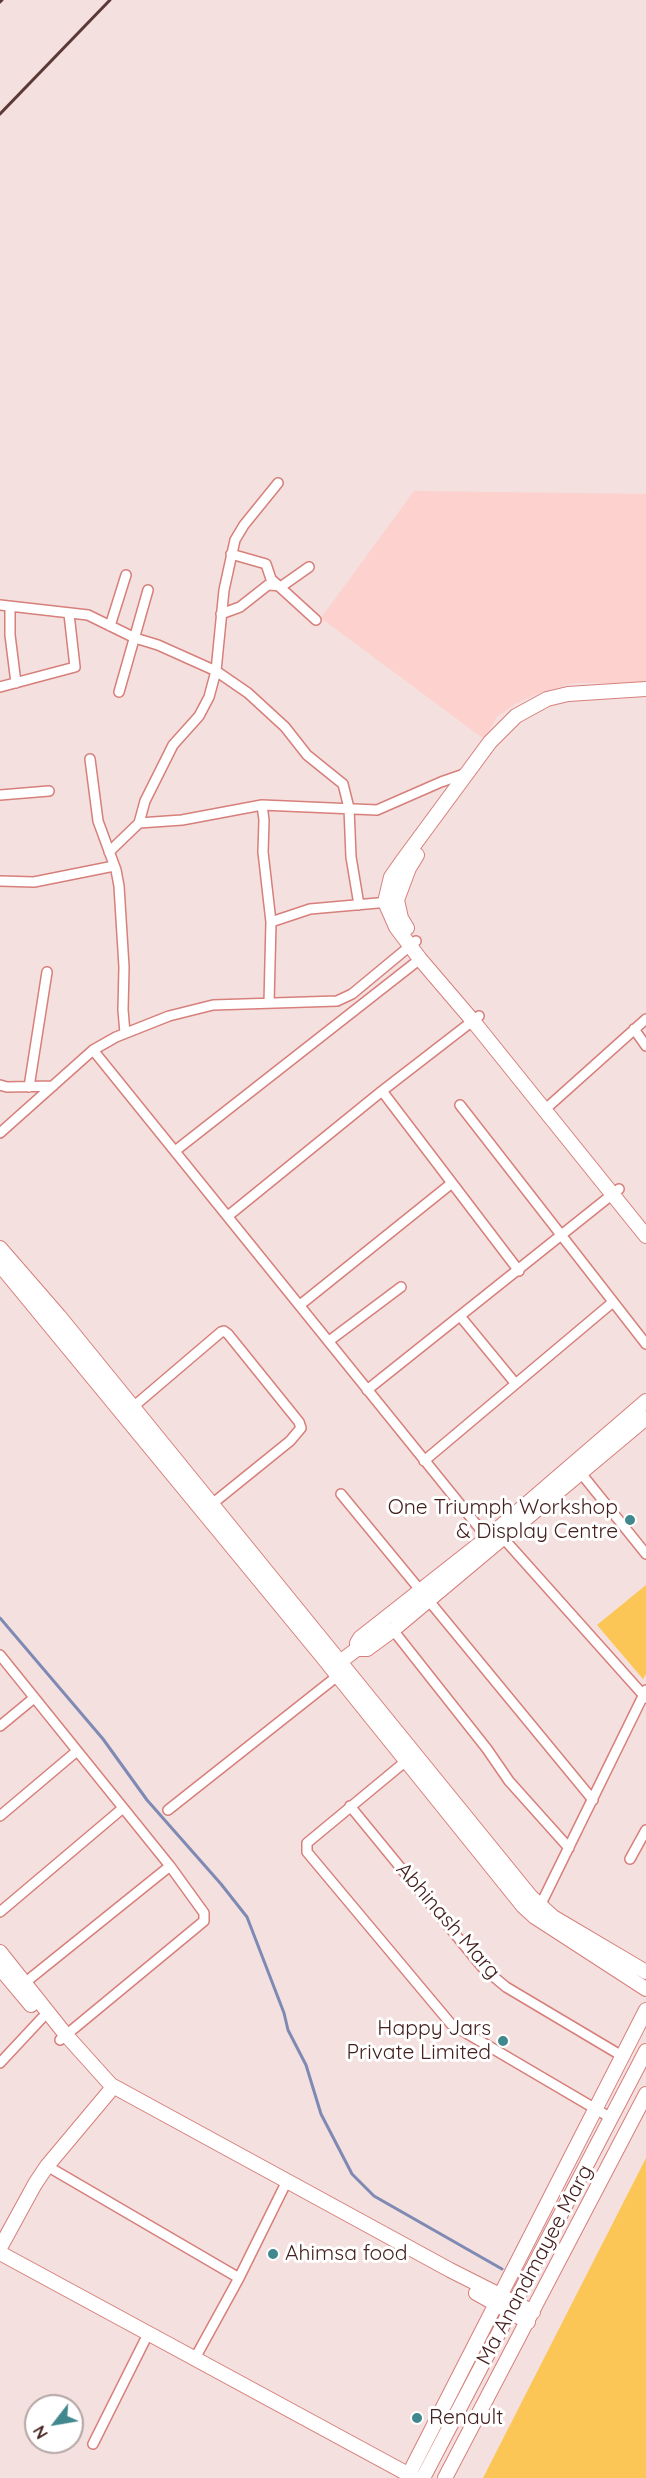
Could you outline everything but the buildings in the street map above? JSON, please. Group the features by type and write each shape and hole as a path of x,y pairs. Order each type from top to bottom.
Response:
{"street":[{"path":"109,852 139,824 145,801 173,745 200,716 209,697 216,671 231,554 238,533 278,483"},
{"path":"231,554 266,564 269,576 316,620"},
{"path":"222,614 240,607 268,585 282,586 309,567"},
{"path":"110,626 126,575"},
{"path":"119,692 148,590"},
{"path":"16,683 5,606 88,615 135,638 158,645 216,671 248,693 285,727 307,755 339,779 345,789 349,808 351,857 359,905"},
{"path":"0,687 76,666 69,614"},
{"path":"391,903 418,852 495,746 526,708 547,699 568,694 646,689"},
{"path":"646,698 566,702 551,706 515,722 490,742 392,877 391,903 396,927 413,943 550,1105 616,1192 646,1236"},
{"path":"90,759 98,821 119,886 124,954 125,1033"},
{"path":"139,824 182,820 262,805 377,810 467,773"},
{"path":"0,795 49,791"},
{"path":"262,805 263,852 271,922 269,1003"},
{"path":"0,881 34,882 114,866"},
{"path":"271,922 310,909 391,903"},
{"path":"413,943 420,959 476,1018 616,1192 646,1223"},
{"path":"0,1133 93,1050 125,1033 169,1016 213,1005 337,1001 344,998 413,943"},
{"path":"176,1151 420,959"},
{"path":"28,1087 47,972"},
{"path":"228,1216 476,1018"},
{"path":"550,1105 646,1019"},
{"path":"634,1029 646,1046"},
{"path":"93,1050 424,1461 495,1541 645,1694 538,1912"},
{"path":"0,1085 53,1086"},
{"path":"382,1091 519,1271"},
{"path":"460,1105 646,1344"},
{"path":"300,1305 452,1183"},
{"path":"368,1390 616,1192"},
{"path":"0,1248 212,1504 339,1668 406,1761 538,1912 646,1989"},
{"path":"0,1265 339,1668 538,1912 553,1917 646,1971"},
{"path":"329,1341 401,1287"},
{"path":"424,1461 613,1302"},
{"path":"460,1316 516,1383"},
{"path":"133,1407 221,1332 228,1334 299,1422 301,1428 290,1441 212,1504"},
{"path":"495,1541 646,1401"},
{"path":"168,1810 339,1668 357,1649 360,1638 425,1595 646,1418"},
{"path":"580,1472 646,1554"},
{"path":"341,1494 593,1800"},
{"path":"357,1649 367,1649 393,1630 425,1595"},
{"path":"393,1630 487,1749 509,1781 569,1848"},
{"path":"0,1655 170,1866 204,1913 204,1921 63,2037"},
{"path":"0,1726 34,1698"},
{"path":"0,1816 77,1751"},
{"path":"406,1761 307,1843 307,1852 451,2024 611,2118"},
{"name":"Abhinash Marg","path":"350,1806 482,1967 506,1987 622,2056"},
{"path":"0,1912 123,1808"},
{"path":"630,1859 646,1830"},
{"path":"21,1986 170,1866"},
{"path":"0,1952 42,2018 117,2089 530,2317"},
{"path":"0,1968 21,1986 109,2092 497,2300"},
{"path":"0,2253 410,2477 497,2300 646,2010"},
{"path":"0,2063 42,2018"},
{"name":"Ma Anandmayee Marg","path":"423,2478 646,2051"},
{"path":"0,2248 47,2166 109,2092"},
{"name":"Ma Anandmayee Marg","path":"446,2478 646,2094"},
{"path":"47,2166 239,2278"},
{"path":"194,2360 239,2278 284,2187"},
{"path":"93,2444 148,2334"}],"shaded area":[{"path":"414,491 646,494 646,683 574,683 537,694 515,704 497,717 484,739 321,618"},
{"path":"646,1585 646,1674 643,1679 597,1625"},
{"path":"646,2158 646,2478 483,2478"}],"waterway":[{"path":"0,1618 103,1739 147,1800 247,1917 284,2013 288,2030 306,2065 321,2114 352,2174 374,2196 502,2269"}],"railway":[{"path":"0,114 110,0"}],"place":[{"name":"One Triumph Workshop & Display Centre","path":"630,1520"},
{"name":"Happy Jars Private Limited","path":"503,2041"},
{"name":"Ahimsa food","path":"273,2254"},
{"name":"Renault","path":"417,2418"}]}
